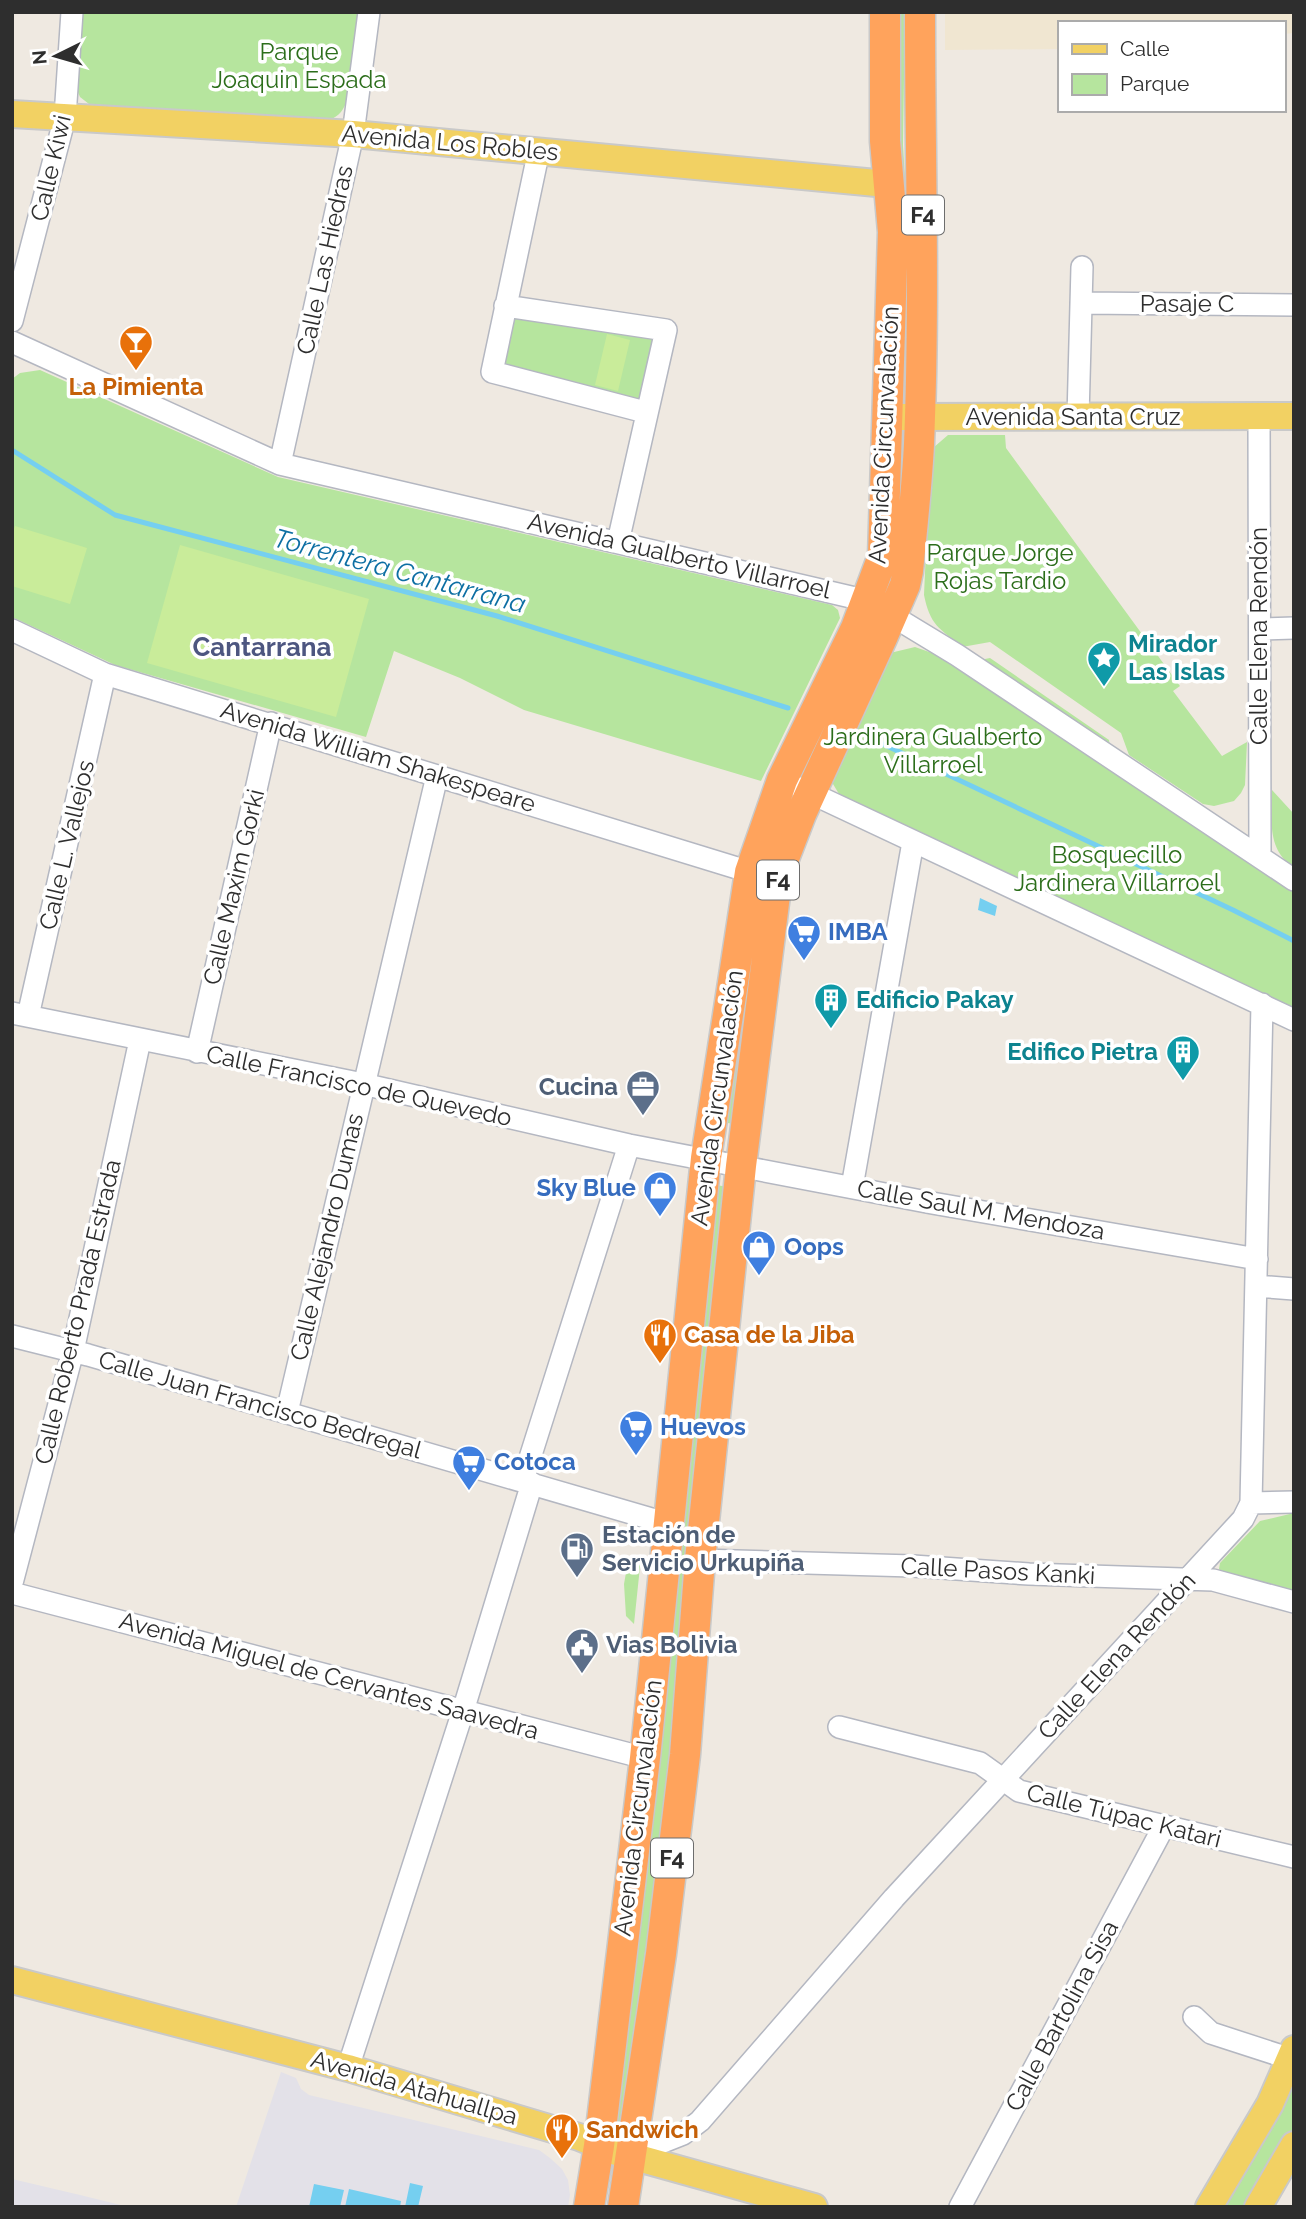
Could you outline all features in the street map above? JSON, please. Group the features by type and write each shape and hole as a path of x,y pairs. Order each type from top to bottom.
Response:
{"highway":[{"name":"Avenida Circunvalación","path":"623,2207 661,1954 685,1755 700,1560 741,1166 777,885 781,866 811,794 880,608 893,232 887,184 885,12"},
{"name":"Avenida Circunvalación","path":"589,2207 599,2146 645,1758 706,1158 750,872 782,780 880,608 908,571 920,418 923,226 920,12"}],"main road":[{"name":"Avenida Los Robles","path":"12,114 353,134 887,184"},
{"name":"Avenida Santa Cruz","path":"888,417 1294,416"},
{"name":"Avenida Atahuallpa","path":"12,1980 348,2067 579,2137 599,2146 814,2207"},
{"path":"1209,2207 1270,2104 1292,2054"},
{"path":"1258,2207 1294,2145"}],"street":[{"name":"Calle Kiwi","path":"12,321 65,117 72,12"},
{"name":"Calle Las Hiedras","path":"280,464 353,134 369,12"},
{"path":"539,150 492,372 645,412"},
{"path":"1078,417 1082,267"},
{"name":"Pasaje C","path":"1081,303 1294,305"},
{"path":"505,306 666,330 645,412 618,542"},
{"name":"Avenida Gualberto Villarroel","path":"12,342 280,464 618,542 880,608 957,655 1294,880"},
{"name":"Calle Elena Rendón","path":"1259,415 1260,856"},
{"path":"1261,629 1294,628"},
{"name":"Avenida William Shakespeare","path":"12,630 105,674 750,872"},
{"name":"Calle L. Vallejos","path":"20,1014 105,674"},
{"name":"Calle Maxim Gorki","path":"197,1052 271,723"},
{"name":"Calle Alejandro Dumas","path":"287,1412 437,776"},
{"path":"782,780 1294,1020"},
{"path":"852,1187 913,842"},
{"path":"1262,1004 1251,1503 1294,1502"},
{"name":"Calle Francisco de Quevedo","path":"20,1014 363,1084 629,1144 706,1158"},
{"name":"Calle Roberto Prada Estrada","path":"12,1583 72,1351 139,1040"},
{"path":"348,2067 463,1712 527,1481 629,1144"},
{"name":"Calle Saul M. Mendoza","path":"706,1158 932,1203 1257,1259"},
{"path":"1256,1286 1294,1289"},
{"name":"Calle Juan Francisco Bedregal","path":"12,1336 287,1412 669,1524"},
{"name":"Calle Elena Rendón","path":"630,2155 683,2134 700,2121 894,1898 1243,1520 1251,1503"},
{"name":"Calle Pasos Kanki","path":"700,1560 913,1566 1029,1574 1213,1580 1294,1602"},
{"name":"Avenida Miguel de Cervantes Saavedra","path":"12,1593 645,1758"},
{"name":"Calle Túpac Katari","path":"839,1727 980,1763 1018,1791 1294,1857"},
{"name":"Calle Bartolina Sisa","path":"960,2207 1164,1826"},
{"path":"1194,2017 1210,2033 1292,2054"}],"shaded area":[{"path":"945,12 1294,12 1294,33 1285,34 1285,21 1058,21 1058,49 945,50"},
{"path":"281,2072 296,2078 301,2089 309,2095 539,2150 562,2169 568,2180 568,2207 236,2207"},
{"path":"12,2179 80,2195 129,2207 12,2207"}],"green space":[{"name":"Parque Joaquin Espada","path":"82,12 360,12 353,77 347,101 339,115 320,123 89,104 80,97 77,90"},
{"path":"895,12 905,12 903,145 908,231 905,405 898,405"},
{"path":"511,315 657,339 641,402 498,369"},
{"path":"607,334 630,340 618,391 595,385"},
{"path":"40,370 278,477 832,605 838,610 840,618 761,781 524,710 460,678 394,651 366,737 115,665 12,617 12,379 20,373"},
{"name":"Parque Jorge Rojas Tardio","path":"948,435 1005,435 1006,448 1180,686 1173,691 1222,756 1247,742 1245,785 1234,801 1214,806 1203,804 1129,755 1121,733 990,642 962,647 933,620 924,595 930,460 933,448"},
{"path":"15,526 87,548 70,604 12,586 12,534"},
{"path":"180,545 369,599 336,717 147,663"},
{"name":"Jardinera Gualberto Villarroel","path":"915,647 935,654 1285,884 1294,885 1294,1008 842,799 833,784 831,774 890,653"},
{"path":"990,658 1109,740 1110,748 980,660"},
{"path":"1272,790 1294,814 1294,868 1279,852 1272,833"},
{"path":"787,795 794,798 736,1124 727,1123 759,877"},
{"path":"716,1185 728,1187 670,1777 619,2135 610,2134 658,1776"},
{"path":"1294,1513 1294,1593 1222,1574 1220,1563 1260,1521"},
{"path":"641,1557 634,1624 626,1616 624,1584 627,1567"},
{"path":"1294,2069 1294,2130 1247,2207 1219,2207"}],"water":[{"path":"980,898 997,906 995,916 978,910"},
{"path":"410,2183 423,2186 418,2207 405,2207"},
{"path":"314,2184 344,2190 340,2207 309,2207"},
{"path":"349,2189 401,2201 400,2207 345,2207"}],"waterway":[{"name":"Torrentera Cantarrana","path":"12,450 115,515 497,616 788,708"},
{"name":"Torrentera Cantarrana","path":"868,737 1294,941"}],"place":[{"name":"La Pimienta","path":"136,372"},
{"name":"Mirador Las Islas","path":"1104,688"},
{"name":"IMBA","path":"804,962"},
{"name":"Edificio Pakay","path":"831,1030"},
{"name":"Edifico Pietra","path":"1183,1082"},
{"name":"Cucina","path":"643,1117"},
{"name":"Sky Blue","path":"660,1218"},
{"name":"Oops","path":"759,1277"},
{"name":"Casa de la Jiba","path":"660,1365"},
{"name":"Huevos","path":"636,1457"},
{"name":"Cotoca","path":"469,1492"},
{"name":"Estación de Servicio Urkupiña","path":"577,1579"},
{"name":"Vias Bolivia","path":"582,1675"},
{"name":"Sandwich","path":"562,2160"}],"district":[{"name":"Cantarrana","path":"262,647"}],"park label":[{"name":"Bosquecillo Jardinera Villarroel","path":"1117,869"}]}
